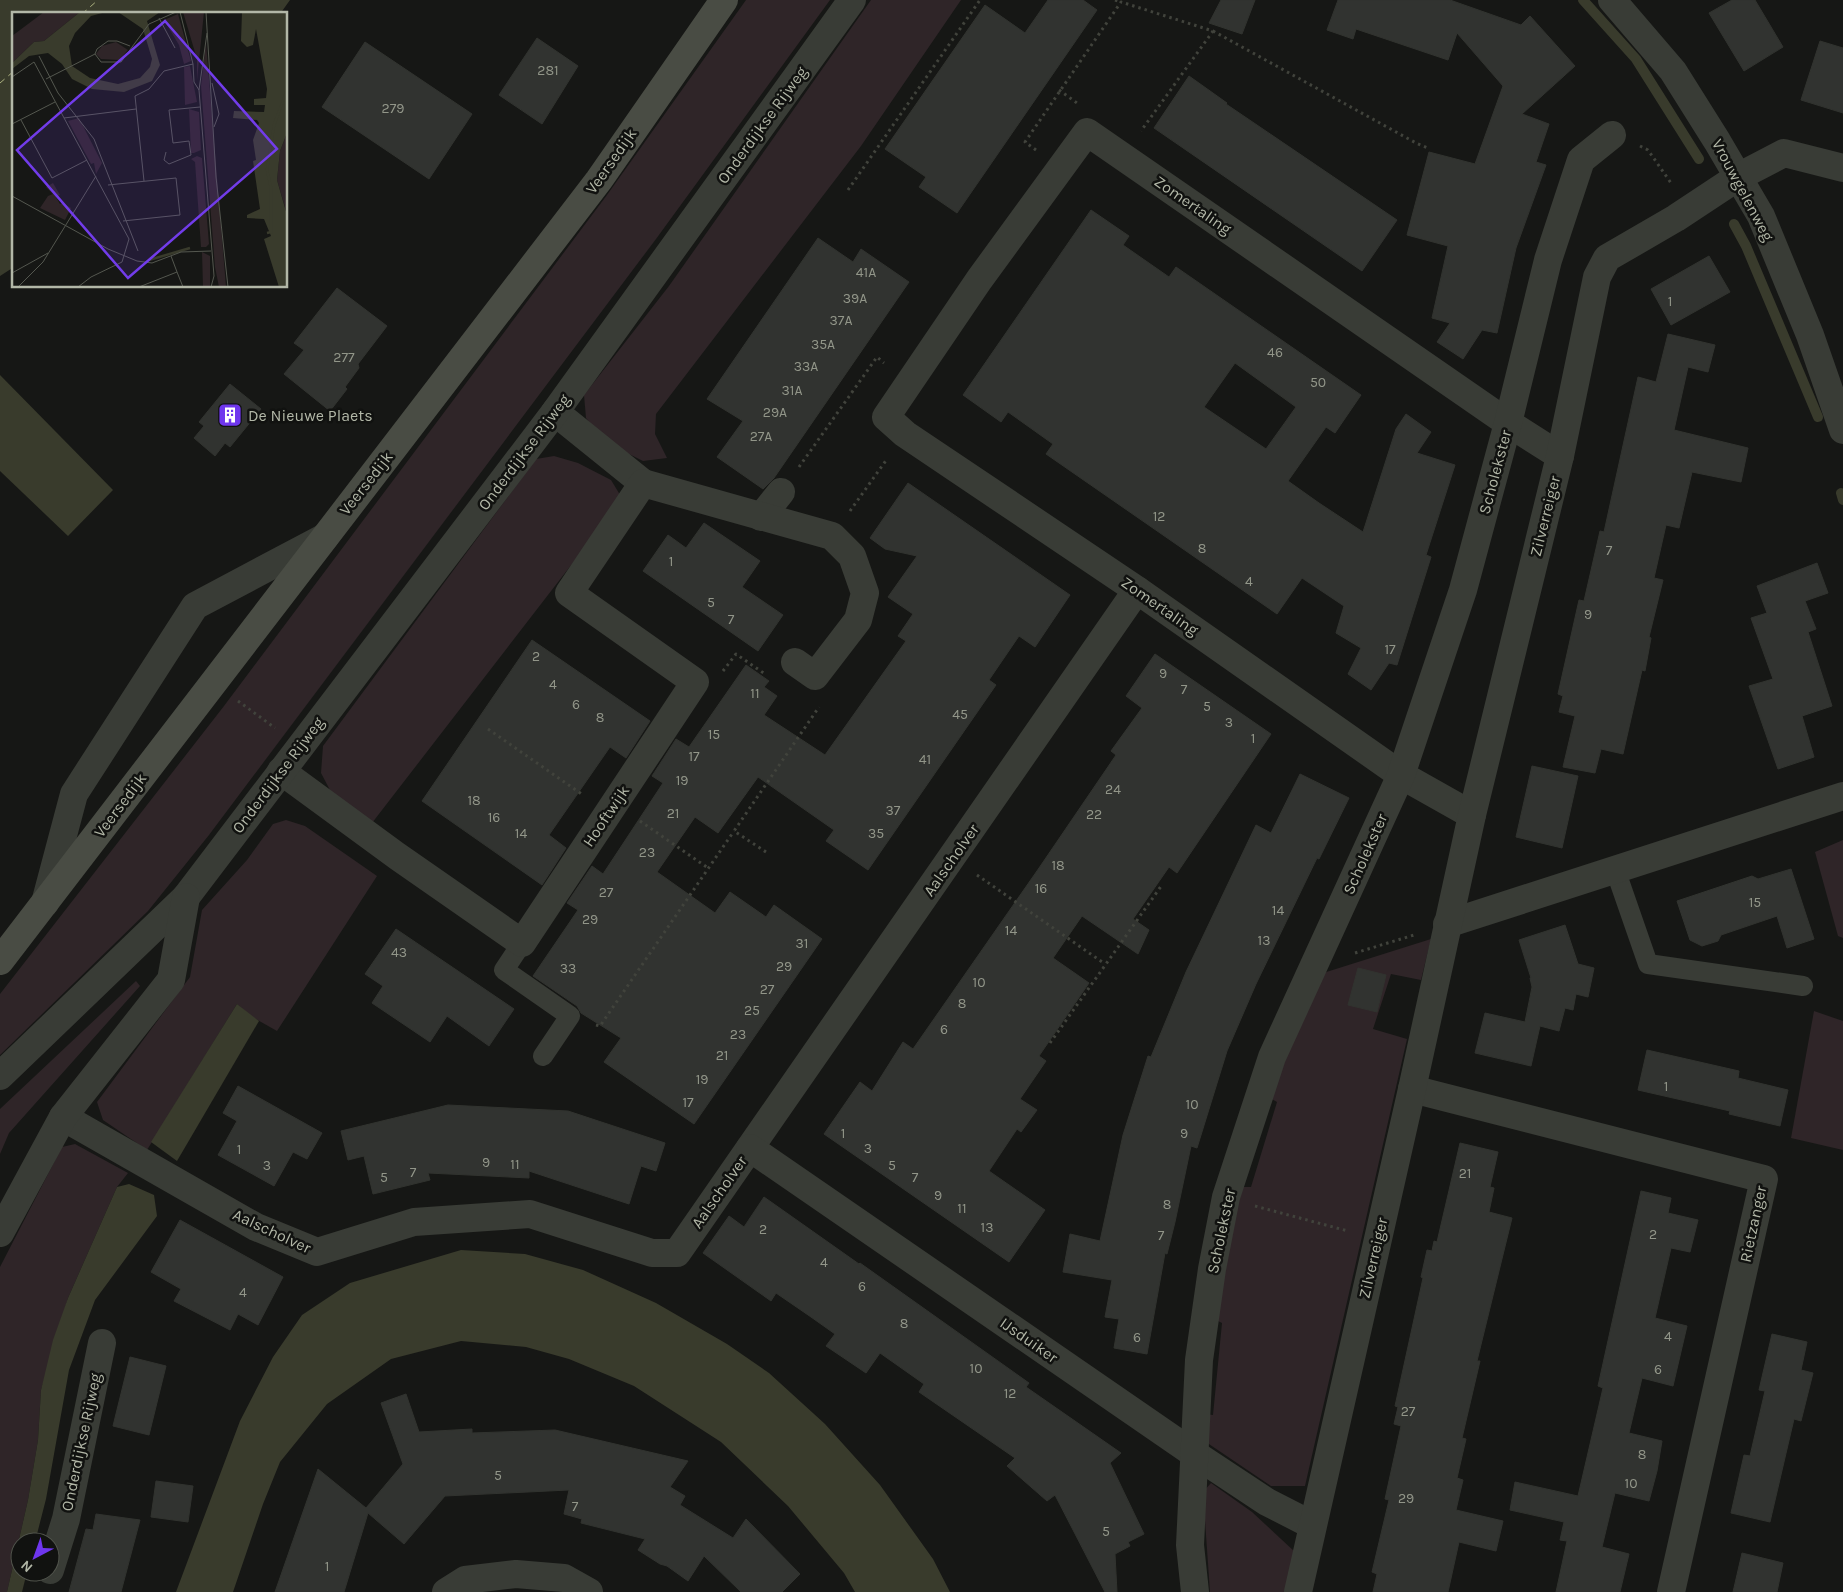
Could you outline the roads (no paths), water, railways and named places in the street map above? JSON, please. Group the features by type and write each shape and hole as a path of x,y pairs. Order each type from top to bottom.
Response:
{"main road":[{"name":"Veersedijk","path":"0,961 599,180 724,0"}],"street":[{"name":"Onderdijkse Rijweg","path":"0,1076 186,897 555,412 852,0"},
{"name":"Vrouwgelenweg","path":"1612,0 1673,71 1761,216 1807,326 1843,430"},
{"name":"Zomertaling","path":"1472,815 1401,775 1137,590 905,434 886,417 979,280 1087,132 1508,423 1560,456"},
{"name":"Scholekster","path":"1195,1592 1190,1545 1196,1455 1199,1360 1212,1269 1226,1197 1272,1057 1401,775 1463,590 1508,423 1548,260 1581,160 1612,135"},
{"name":"Zilverreiger","path":"1298,1592 1472,815 1560,456 1597,277 1607,258 1738,177 1784,153 1843,168"},
{"path":"555,412 643,484 832,536 852,556 865,593 858,620 805,669"},
{"name":"Hooftwijk","path":"522,943 695,682 569,593 643,484"},
{"path":"761,517 781,492"},
{"path":"45,903 74,794 195,606 325,537"},
{"name":"Aalscholver","path":"63,1118 256,1227 317,1252 414,1222 530,1214 652,1253 677,1253 1137,590"},
{"path":"281,771 396,856 522,943"},
{"path":"1447,924 1843,796"},
{"name":"Onderdijkse Rijweg","path":"0,1233 63,1118 171,980 186,897"},
{"name":"Rietzanger","path":"1412,1089 1764,1179 1671,1592"},
{"name":"IJsduiker","path":"750,1148 1196,1455 1267,1502 1312,1525"},
{"name":"Onderdijkse Rijweg","path":"60,1538 66,1519 102,1343"},
{"path":"446,1592 465,1580 516,1574 564,1578 589,1592"}],"lane":[{"path":"1615,869 1648,964 1803,986"},
{"path":"522,943 504,970 570,1016 543,1056"}],"waterway":[{"path":"1583,0 1636,59 1699,159"},
{"path":"1734,224 1746,246 1818,417"},
{"path":"1841,493 1843,500"}],"place":[{"name":"De Nieuwe Plaets","path":"230,415"}]}
